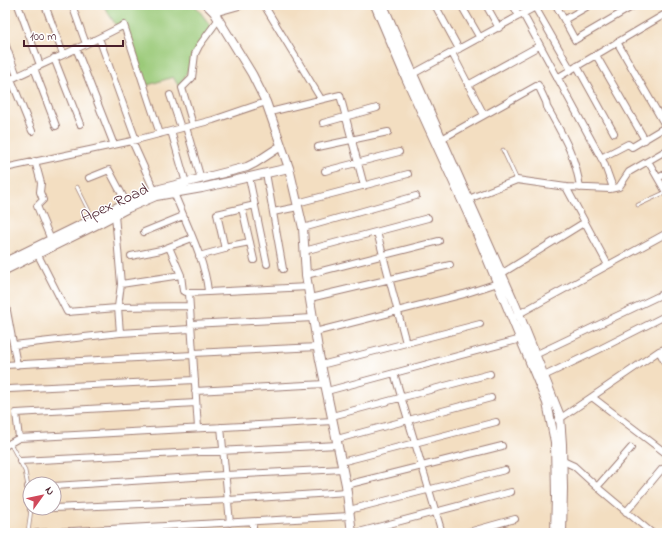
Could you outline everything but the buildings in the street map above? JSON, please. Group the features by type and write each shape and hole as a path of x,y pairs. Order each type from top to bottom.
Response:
{"street":[{"path":"18,5 40,65"},
{"path":"45,5 63,54"},
{"path":"72,5 86,44"},
{"path":"207,5 216,16 252,74 270,112 289,168 303,228 306,275 315,332 342,466 352,533"},
{"path":"193,125 182,88 192,78 195,54 216,16 239,5"},
{"path":"264,5 321,99"},
{"path":"375,5 409,76 465,201 501,274 521,338 547,402 555,442 555,533"},
{"path":"384,5 409,76"},
{"path":"435,5 459,49"},
{"path":"461,5 480,38"},
{"path":"486,5 499,28"},
{"path":"513,5 540,46 601,158 613,188"},
{"path":"556,5 575,40 635,5"},
{"path":"564,20 590,5"},
{"path":"409,76 537,6 570,70"},
{"path":"557,78 667,13"},
{"path":"5,82 124,25 160,134"},
{"path":"99,38 134,140 155,193"},
{"path":"601,158 628,144 632,147 666,127 617,42"},
{"path":"5,43 14,78 32,131"},
{"path":"468,85 540,46"},
{"path":"76,48 114,145"},
{"path":"452,53 484,115"},
{"path":"596,55 644,140"},
{"path":"54,58 80,124"},
{"path":"576,66 614,133"},
{"path":"34,68 56,126"},
{"path":"438,141 538,85 547,107 573,156 578,171 580,188"},
{"path":"170,95 184,128 201,179"},
{"path":"270,112 340,95 364,186"},
{"path":"5,168 114,145 184,128 266,102"},
{"path":"323,123 377,108"},
{"path":"171,131 186,183"},
{"path":"318,147 388,132"},
{"name":"Apex Road","path":"5,262 126,202 251,165 281,146"},
{"path":"465,201 517,180 580,188 610,189 618,187 629,172 667,150"},
{"path":"324,171 399,152"},
{"path":"648,161 666,193"},
{"path":"36,162 40,180 40,192 43,200 37,206 51,240"},
{"name":"Apex Road","path":"5,270 38,255 155,193 174,193 202,188 289,168"},
{"path":"89,178 109,170 126,202"},
{"path":"658,178 667,172"},
{"path":"266,174 283,269"},
{"path":"273,212 408,174"},
{"path":"249,177 267,264"},
{"path":"566,187 608,265"},
{"path":"174,193 199,256 208,292"},
{"path":"303,228 416,196"},
{"path":"465,201 498,283 535,355 560,419 563,461 562,533"},
{"path":"224,247 217,214 255,205"},
{"path":"242,208 254,260"},
{"path":"115,215 120,284 118,307 120,333"},
{"path":"144,232 183,216"},
{"path":"304,251 428,218"},
{"path":"501,274 585,222"},
{"path":"377,232 406,343"},
{"path":"515,316 667,233"},
{"path":"131,256 161,250 192,238"},
{"path":"306,275 439,241"},
{"path":"199,256 224,249 224,247 250,242"},
{"path":"169,247 181,275 183,291 189,293 308,287"},
{"path":"38,255 67,312 118,307 190,306"},
{"path":"310,298 450,265"},
{"path":"120,284 181,275"},
{"path":"315,332 464,294 498,283"},
{"path":"535,355 667,292"},
{"path":"189,293 198,428"},
{"path":"5,300 7,325 14,345 17,365"},
{"path":"544,376 667,315"},
{"path":"14,345 191,326 313,318"},
{"path":"321,365 480,324"},
{"path":"195,390 326,388 394,373 521,338"},
{"path":"5,365 318,347"},
{"path":"551,424 659,351 667,348"},
{"path":"659,351 667,366"},
{"path":"394,373 442,533"},
{"path":"8,445 19,438 332,419 402,397 490,374"},
{"path":"9,389 194,380"},
{"path":"592,397 666,452"},
{"path":"20,461 223,452 337,442 408,420 491,398"},
{"path":"19,438 16,413 196,403"},
{"path":"62,485 342,466 415,443 496,422"},
{"path":"221,426 230,523"},
{"path":"62,508 228,500 346,489 422,466 502,446"},
{"path":"597,487 631,448"},
{"path":"563,461 574,466 652,533"},
{"path":"626,512 662,469"},
{"path":"37,533 253,522 349,513 429,489 505,470"},
{"path":"355,533 511,492"},
{"path":"465,533 515,519"},
{"path":"253,522 253,533"}],"lane":[{"path":"503,150 517,180"},
{"path":"77,187 92,219"},
{"path":"638,205 666,193"},
{"path":"8,445 20,461 26,476"},
{"path":"28,533 30,516"}],"green space":[{"path":"103,5 195,5 215,32 201,45 179,87 173,77 145,86 125,29 119,30"}]}
